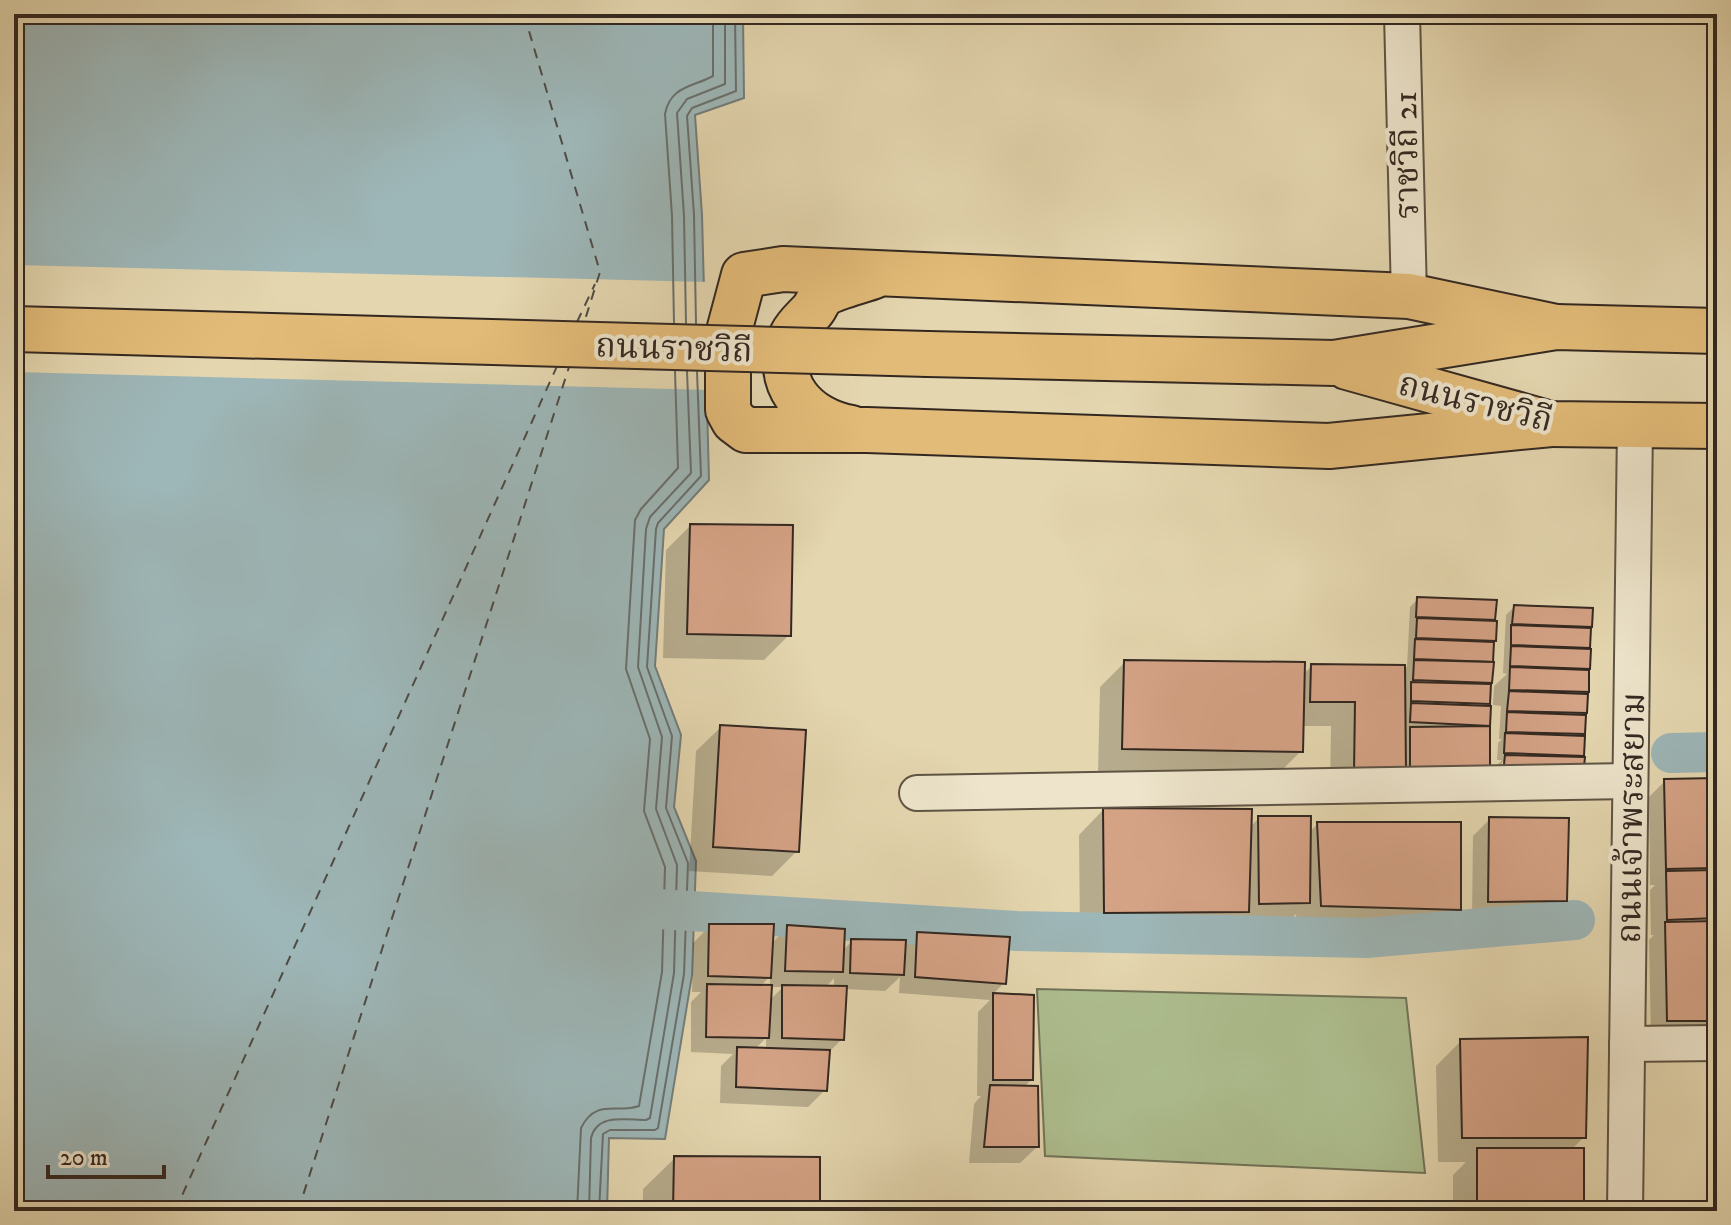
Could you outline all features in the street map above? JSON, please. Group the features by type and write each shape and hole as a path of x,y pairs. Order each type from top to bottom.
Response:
{"main road":[{"path":"1551,424 1329,446 867,430 746,430 734,421 728,410 728,335 744,275 783,269 1409,296 1556,327"},
{"path":"867,430 835,425 814,415 800,401 789,381 787,358 792,336 823,295 888,272"},
{"name":"ถนนราชวิถี","path":"14,329 1334,363 1556,327 1717,331"},
{"name":"ถนนราชวิถี","path":"1334,363 1551,424 1717,426"}],"street":[{"name":"ราชวิถี 21","path":"1402,14 1409,296"},
{"name":"ถนนเจ้าพระสยาม","path":"1625,1211 1635,425"},
{"path":"917,793 1630,781"},
{"path":"1627,1044 1717,1043"}],"green space":[{"path":"1037,989 1406,998 1425,1173 1045,1156"}],"water":[{"path":"14,14 743,14 744,98 695,115 702,215 709,480 664,529 655,666 681,735 674,807 696,861 692,975 665,1139 609,1138 607,1211 14,1211"}],"pier":[{"path":"14,265 707,282 710,390 14,372"}],"building":[{"path":"690,524 793,525 791,636 687,634"},
{"path":"1417,597 1497,600 1495,620 1416,617"},
{"path":"1514,605 1593,608 1592,627 1512,624"},
{"path":"1417,618 1497,621 1496,641 1416,638"},
{"path":"1511,625 1591,628 1590,648 1511,645"},
{"path":"1415,639 1494,642 1493,662 1414,659"},
{"path":"1511,646 1591,649 1590,669 1510,666"},
{"path":"1124,660 1305,662 1303,752 1122,749"},
{"path":"1414,660 1494,662 1492,683 1413,680"},
{"path":"1311,664 1405,665 1406,772 1354,772 1355,702 1310,702"},
{"path":"1510,667 1589,670 1589,692 1509,690"},
{"path":"1411,682 1491,684 1490,704 1411,701"},
{"path":"1509,691 1588,694 1587,713 1507,711"},
{"path":"1411,703 1491,706 1490,726 1410,722"},
{"path":"1507,712 1586,715 1585,734 1506,732"},
{"path":"720,725 806,730 799,852 713,847"},
{"path":"1490,726 1490,774 1410,775 1410,727"},
{"path":"1505,733 1585,736 1584,756 1504,753"},
{"path":"1505,755 1585,757 1583,777 1503,774"},
{"path":"1717,778 1717,868 1666,869 1664,779"},
{"path":"1103,808 1252,809 1249,912 1104,913"},
{"path":"1258,816 1311,816 1310,903 1259,904"},
{"path":"1489,817 1569,818 1567,901 1488,902"},
{"path":"1317,822 1461,822 1461,910 1321,906"},
{"path":"1717,870 1717,918 1667,920 1666,871"},
{"path":"1717,921 1717,1021 1667,1021 1665,922"},
{"path":"709,924 774,924 771,978 708,976"},
{"path":"787,925 845,929 843,972 785,971"},
{"path":"917,932 1010,937 1006,984 915,977"},
{"path":"851,939 906,940 904,975 850,973"},
{"path":"707,984 772,985 769,1038 706,1037"},
{"path":"782,985 847,986 844,1040 782,1038"},
{"path":"993,993 1034,995 1033,1080 993,1080"},
{"path":"1588,1037 1586,1138 1462,1138 1460,1039"},
{"path":"737,1047 830,1050 827,1091 736,1087"},
{"path":"990,1085 1038,1086 1039,1147 984,1147"},
{"path":"1477,1148 1584,1148 1584,1211 1477,1211"},
{"path":"674,1156 820,1157 820,1211 673,1211"}],"waterway":[{"path":"1671,753 1717,752"},
{"path":"641,908 1017,931 1366,938 1575,920"}],"ferry route":[{"path":"524,14 600,272 584,323"},
{"path":"577,322 595,284"},
{"path":"175,1211 558,364"},
{"path":"298,1211 569,367"}]}
